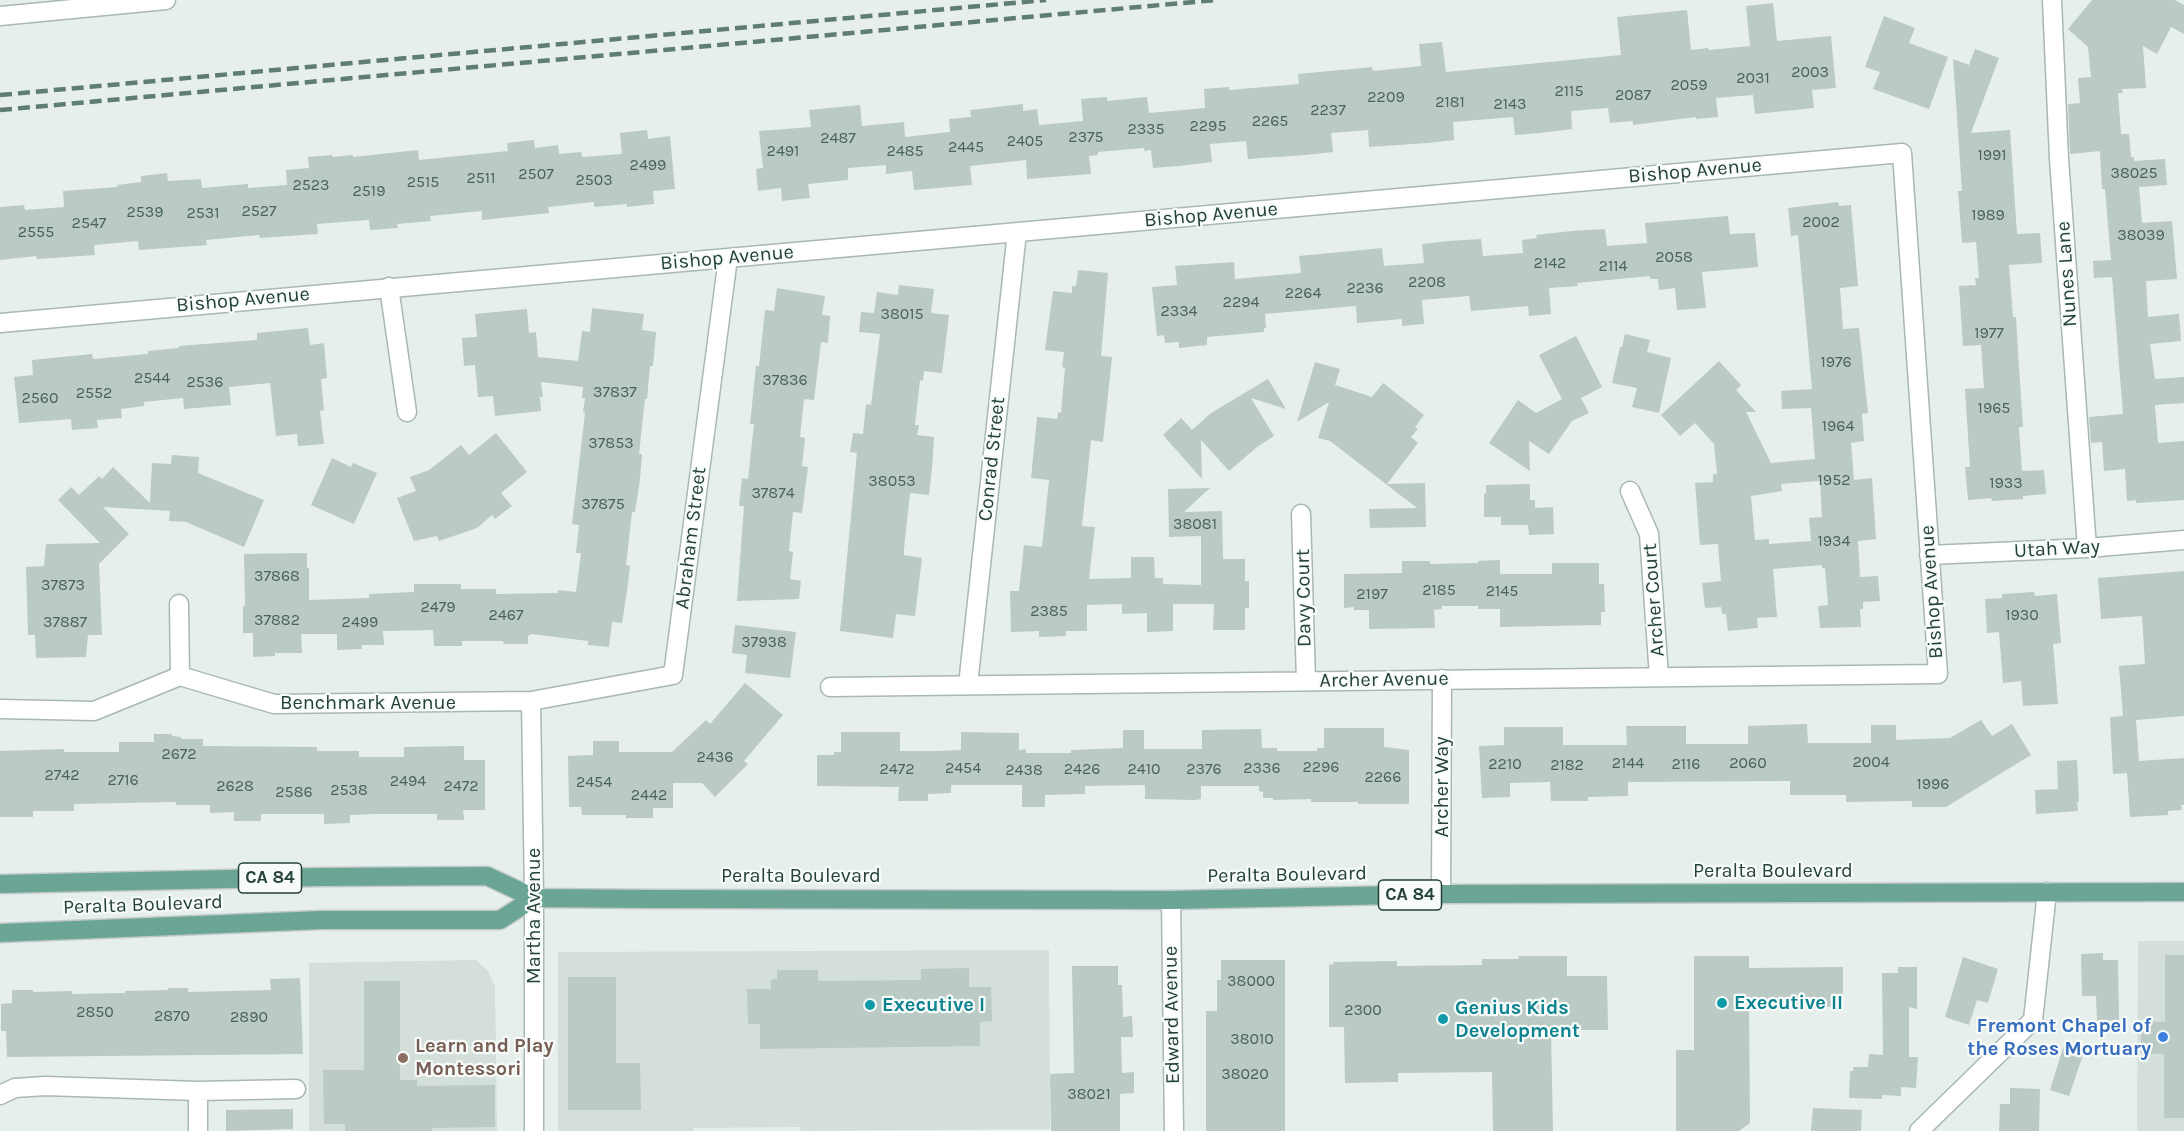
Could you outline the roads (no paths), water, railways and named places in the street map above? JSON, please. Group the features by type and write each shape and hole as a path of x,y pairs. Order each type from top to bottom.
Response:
{"main road":[{"name":"Peralta Boulevard","path":"0,884 487,876 534,898 1171,900 1441,894 2184,892"},
{"name":"Peralta Boulevard","path":"0,933 322,920 500,920 534,898"}],"street":[{"path":"0,16 166,0"},
{"name":"Nunes Lane","path":"2052,0 2059,159 2087,548"},
{"name":"Bishop Avenue","path":"0,322 1902,153 1938,674"},
{"name":"Conrad Street","path":"968,685 1017,232"},
{"name":"Abraham Street","path":"531,702 673,675 728,258"},
{"path":"389,286 407,412"},
{"name":"Archer Court","path":"1630,491 1649,534 1659,677"},
{"name":"Davy Court","path":"1301,514 1306,681"},
{"name":"Utah Way","path":"1929,555 2087,548 2184,540"},
{"path":"0,709 94,711 180,676 178,604"},
{"name":"Archer Avenue","path":"830,687 1938,674"},
{"name":"Benchmark Avenue","path":"180,676 274,704 531,702"},
{"name":"Archer Way","path":"1441,894 1442,679"},
{"name":"Martha Avenue","path":"531,702 534,1131"},
{"path":"1919,1131 2033,1020 2047,892"},
{"name":"Edward Avenue","path":"1171,900 1174,1131"},
{"path":"0,1095 15,1088 45,1086 198,1090 296,1089"},
{"path":"198,1090 198,1131"}],"railway":[{"path":"0,95 1046,0"},
{"path":"0,110 1216,0"}],"place":[{"name":"Executive II","path":"1722,1003"},
{"name":"Executive I","path":"870,1005"},
{"name":"Genius Kids Development","path":"1443,1019"},
{"name":"Fremont Chapel of the Roses Mortuary","path":"2163,1037"},
{"name":"Learn and Play Montessori","path":"403,1058"}]}
